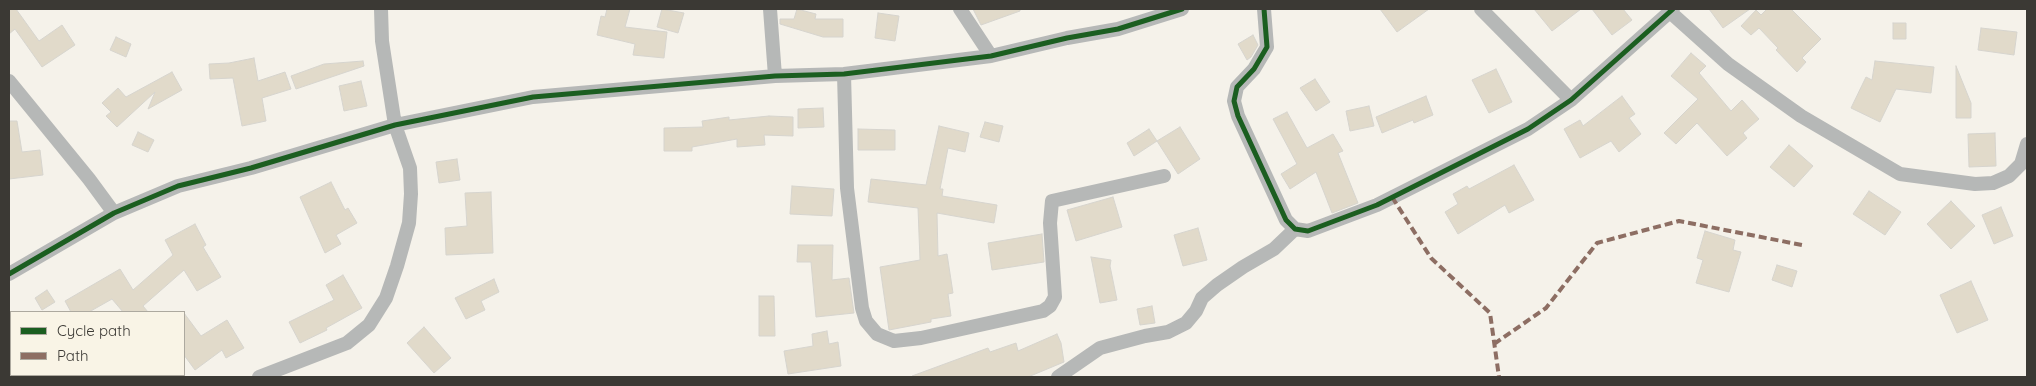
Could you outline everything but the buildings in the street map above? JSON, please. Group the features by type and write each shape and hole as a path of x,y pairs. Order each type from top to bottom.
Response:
{"street":[{"path":"259,377 347,343 369,325 386,298 409,223 411,194 410,168 395,125 382,41 381,9"},
{"path":"770,9 775,76"},
{"path":"960,9 991,56"},
{"path":"9,274 114,213 178,186 251,168 395,125 532,97 775,76 844,74 991,56 1066,38 1118,29 1182,9"},
{"path":"1264,9 1268,47 1254,69 1237,87 1234,101 1238,116 1286,220 1295,229 1308,230 1377,205 1528,129 1571,100 1672,10 1728,64 1801,116 1900,174 1975,184 1993,183 2009,176 2021,164 2027,144"},
{"path":"1481,9 1571,100"},
{"path":"844,74 847,188 862,308 866,321 877,334 894,341 921,338 1043,312 1050,306 1055,297 1050,223 1052,201 1164,176"},
{"path":"9,81 114,213"},
{"path":"1058,377 1100,348 1168,332 1186,323 1196,311 1202,298 1243,267 1274,250 1295,229"}],"marked path":[{"path":"1392,197 1431,258 1490,313 1499,377"},
{"path":"1494,344 1546,308 1597,243 1679,221 1802,245"}],"cycle path":[{"path":"9,274 114,213 178,186 251,168 395,125 533,97 775,76 844,74 991,56 1067,38 1118,29 1182,9"},
{"path":"1264,9 1267,47 1254,69 1237,87 1234,101 1238,116 1286,220 1295,229 1308,231 1377,205 1528,129 1571,100 1673,9"}]}
